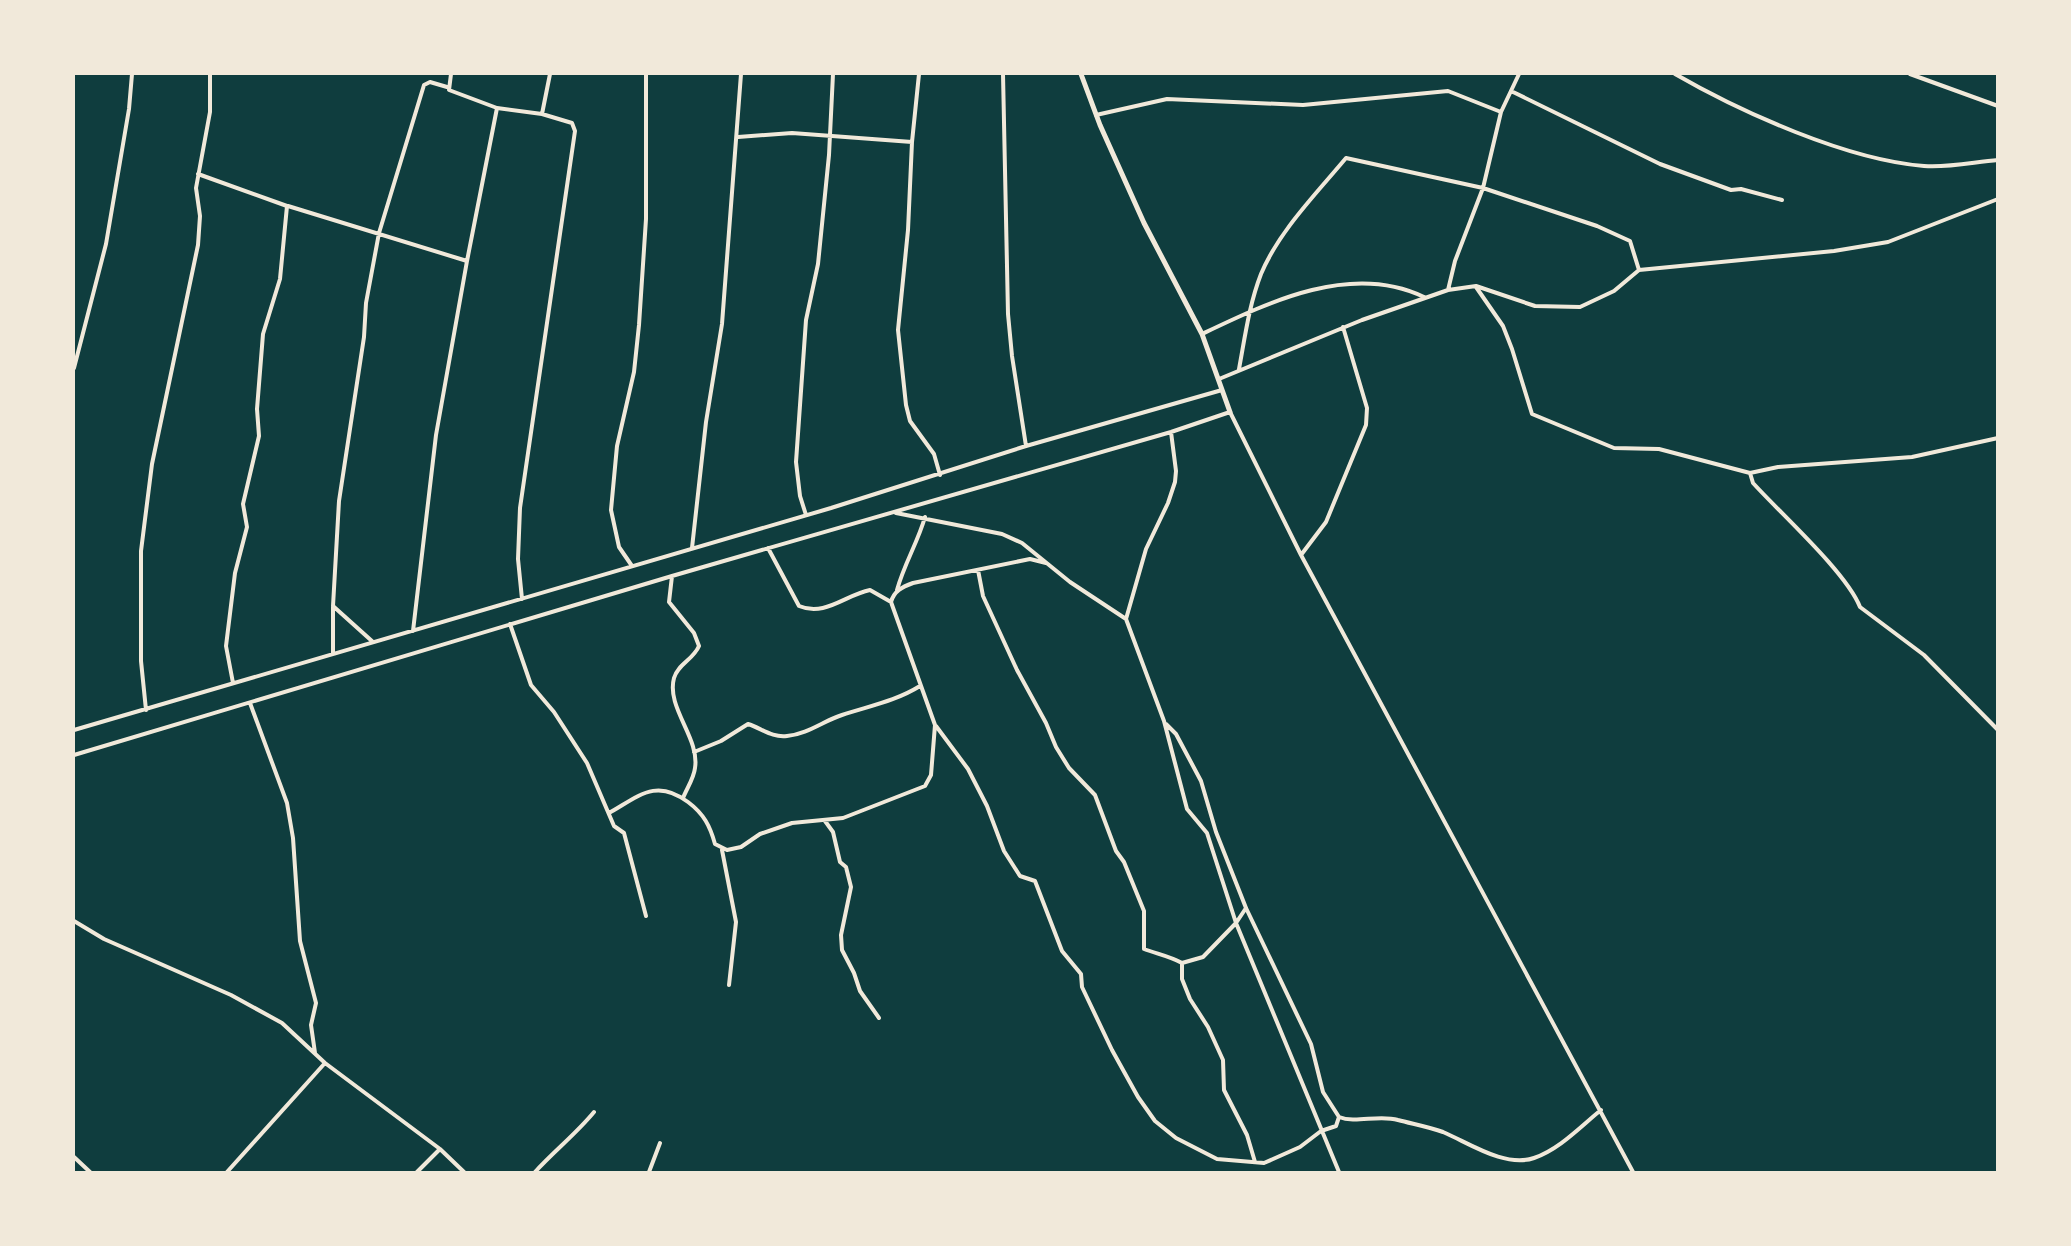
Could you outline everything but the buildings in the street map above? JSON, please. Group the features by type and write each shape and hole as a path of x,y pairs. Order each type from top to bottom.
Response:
{"street":[{"path":"74,368 106,244 129,109 132,74"},
{"path":"146,710 141,661 141,551 152,464 198,245 200,216 198,174 210,112 210,74"},
{"path":"447,87 451,74"},
{"path":"543,114 550,74"},
{"path":"632,566 619,547 614,531 611,499 616,446 637,353 646,219 646,74"},
{"path":"692,548 706,422 722,324 741,74"},
{"path":"806,515 800,496 796,462 806,320 818,264 831,136 833,74"},
{"path":"919,74 898,330 906,405 910,421 934,454 940,475"},
{"path":"1003,74 1008,314 1013,365 1026,446"},
{"path":"1081,74 1096,115 1144,223 1202,334 1230,412 1301,555 1633,1173"},
{"path":"1448,290 1455,261 1483,188 1490,149 1501,112 1519,74"},
{"path":"1675,74 1740,108 1851,151 1926,166 1998,160"},
{"path":"1910,74 1998,106"},
{"path":"333,654 333,606 339,501 363,348 366,303 380,233 424,85 430,82 497,108 543,114 572,123 575,131 520,508 518,559 522,599"},
{"path":"1096,115 1167,99 1303,105 1448,91 1501,112"},
{"path":"1511,91 1660,164 1731,190 1741,189 1782,200"},
{"path":"413,631 436,435 497,108"},
{"path":"738,137 792,133 912,142"},
{"path":"1239,369 1249,311 1270,257 1310,200 1346,158 1483,188 1625,238 1634,247 1639,270"},
{"path":"198,174 287,206 467,261"},
{"path":"1219,379 1343,327 1448,290 1476,286 1535,306 1580,307 1614,291 1639,270 1833,251 1888,242 1998,199"},
{"path":"233,683 226,646 236,573 247,526 243,504 259,436 257,409 263,334 280,279 287,206"},
{"path":"1202,334 1249,311 1305,291 1346,285 1384,285 1408,289 1425,297"},
{"path":"1476,286 1503,326 1532,414 1614,448 1659,449 1750,473 1778,467 1912,457 1998,438"},
{"path":"1301,555 1326,522 1366,425 1367,408 1343,327"},
{"path":"74,730 806,515 940,475 1026,446 1223,390"},
{"path":"74,755 672,576 1171,432 1230,412"},
{"path":"1126,619 1146,549 1168,503 1175,482 1176,471 1171,432"},
{"path":"1750,473 1753,483 1832,568 1856,597 1860,607 1924,655 1998,730"},
{"path":"892,512 1002,534 1022,543 1126,619 1164,721 1187,809 1207,833 1236,923 1339,1173"},
{"path":"891,602 897,591 904,566 918,540 925,517"},
{"path":"768,548 799,606 824,609 850,595 870,590 891,602 935,725 968,769 987,806 1004,852 1020,876 1035,880 1048,908 1062,951 1081,974 1082,987 1112,1050 1138,1097 1155,1121 1176,1138 1217,1159 1264,1163 1300,1147 1321,1131 1336,1126 1339,1117"},
{"path":"897,591 913,583 1030,559 1046,562"},
{"path":"978,570 983,596 1056,747 1069,768 1095,795 1116,851 1124,862 1144,911 1144,949 1156,956 1166,955 1182,963 1203,957 1236,923 1246,908"},
{"path":"672,576 669,602 694,633 699,646 693,656 680,666 673,687 694,752 695,768 682,798"},
{"path":"333,606 374,642"},
{"path":"510,624 531,685 554,712 587,763 614,825 624,833 646,916"},
{"path":"694,752 721,741 748,724 774,735 786,737 803,733 840,715 901,696 920,686"},
{"path":"250,703 287,803 293,838 300,941 316,1003 311,1025 315,1053"},
{"path":"1164,721 1176,734 1201,781 1216,832 1246,908 1311,1044 1323,1092 1339,1117 1352,1120 1369,1117 1394,1119 1436,1130 1499,1156 1526,1160 1548,1152 1601,1110"},
{"path":"722,850 741,847 760,834 792,823 843,818 925,786 932,775 935,725"},
{"path":"609,813 652,791 670,790 703,815 715,844 722,850 736,922 729,985"},
{"path":"825,821 834,832 840,862 846,867 851,888 842,935 842,950 855,973 860,991 879,1018"},
{"path":"74,921 104,939 231,995 282,1023 325,1063 440,1149 464,1173"},
{"path":"1182,963 1182,979 1190,999 1208,1027 1223,1060 1224,1090 1247,1135 1255,1162"},
{"path":"227,1173 325,1063"},
{"path":"535,1173 572,1138 594,1112"},
{"path":"649,1173 660,1143"},
{"path":"417,1173 440,1149"},
{"path":"74,1157 90,1173"}]}
